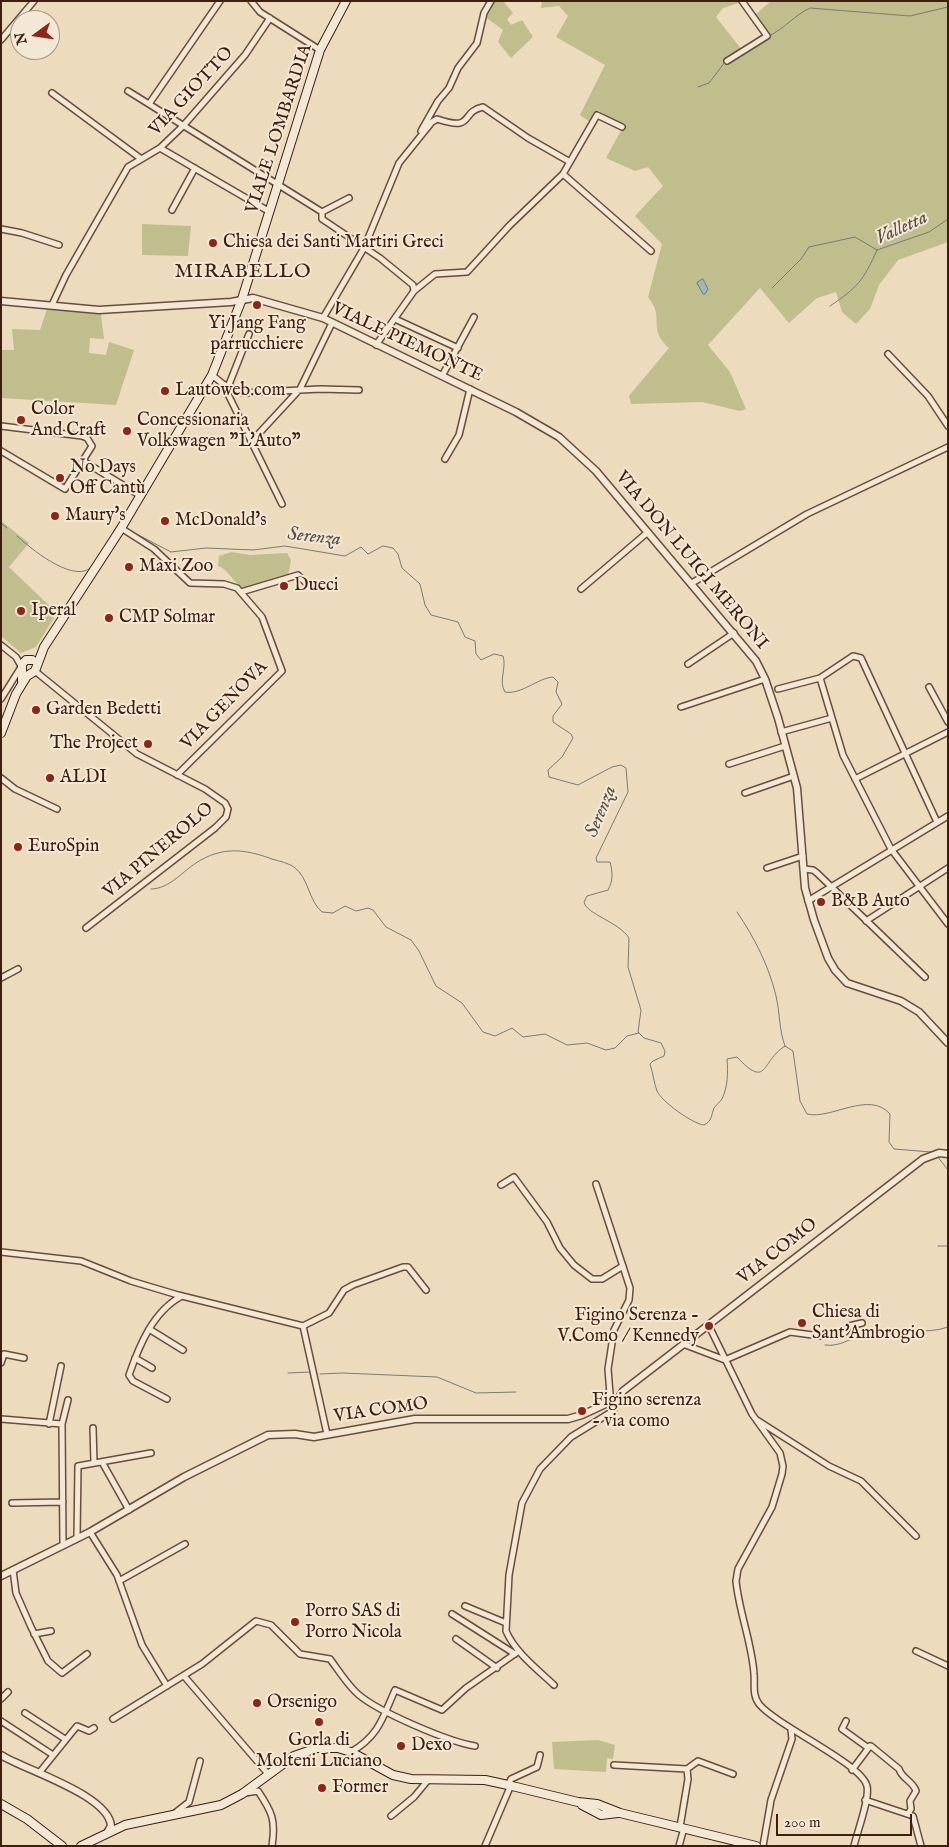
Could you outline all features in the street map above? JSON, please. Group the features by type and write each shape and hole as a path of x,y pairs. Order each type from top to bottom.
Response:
{"main road":[{"name":"VIALE LOMBARDIA","path":"1,733 12,702 28,668 44,647 122,527 212,375 242,299 320,50 346,1"},
{"path":"81,1846 108,1831 126,1825 175,1813 222,1805 242,1794 294,1756 317,1748 338,1748 351,1752 393,1775 411,1779 485,1780 578,1802 597,1804 620,1813 756,1846"},
{"path":"1,1804 27,1819 62,1846"}],"street":[{"path":"1,40 34,1"},
{"path":"149,104 220,1"},
{"path":"251,1 260,12 320,50"},
{"path":"323,318 364,248 399,163 419,136 438,101 449,88 458,68 477,42 484,13 491,1"},
{"path":"727,61 767,36 742,1"},
{"name":"VIA GIOTTO","path":"52,305 66,275 128,167 140,158 160,148 183,126 245,55 270,18"},
{"path":"128,91 279,183 322,212"},
{"path":"52,93 140,158"},
{"path":"419,136 437,119 455,125 460,124 483,107 528,138 570,162"},
{"path":"376,345 414,291 434,274 467,272 508,226 562,174 598,115 622,127"},
{"path":"160,148 270,212"},
{"path":"172,210 195,168"},
{"path":"562,174 650,251"},
{"path":"322,212 349,198"},
{"path":"322,212 322,219 413,284 414,291"},
{"path":"1,229 22,233 59,245"},
{"name":"VIALE PIEMONTE","path":"1,301 99,310 231,302 253,298 323,318 470,389 552,433"},
{"path":"442,376 474,317"},
{"path":"395,319 458,348"},
{"path":"252,442 300,390 332,324"},
{"path":"225,385 249,334"},
{"path":"888,354 919,384 948,426"},
{"path":"212,375 225,385 243,393 300,390 359,390"},
{"path":"225,385 282,504"},
{"path":"445,459 459,435 470,389"},
{"path":"1,426 87,438 92,446 65,489 1,451"},
{"name":"VIA DON LUIGI MERONI","path":"552,433 596,470 734,632 756,661 765,679 794,776 798,797 802,856 808,901 828,958 835,970 847,983 901,1001 919,1012 948,1043"},
{"path":"692,583 806,514 948,446"},
{"path":"83,461 141,496"},
{"path":"130,489 134,499 122,527 154,549 190,583 224,584 237,588 241,592 298,575 305,582"},
{"path":"582,589 648,532"},
{"name":"VIA GENOVA","path":"177,775 282,671 262,617 241,592"},
{"path":"688,664 734,632"},
{"path":"1,645 28,668 1,699"},
{"path":"778,689 820,678 853,656 861,658 937,822"},
{"name":"VIA GENOVA","path":"28,668 137,754 211,794"},
{"path":"820,678 843,755 890,849 948,924"},
{"path":"681,708 765,679"},
{"path":"929,687 948,722"},
{"path":"782,732 832,718"},
{"path":"855,779 948,732"},
{"path":"729,764 785,746"},
{"path":"745,793 794,776"},
{"path":"1,778 15,789 57,809"},
{"name":"VIA PINEROLO","path":"86,928 221,822 228,809 225,803 211,794"},
{"path":"808,901 890,849 948,816"},
{"path":"767,868 802,856"},
{"path":"866,921 948,868"},
{"path":"804,869 813,870 925,977"},
{"path":"1,978 18,969"},
{"name":"VIA COMO","path":"1,1576 90,1532 184,1478 268,1436 295,1434 314,1437 415,1419 568,1419 592,1411 632,1385 923,1159 939,1154 948,1154"},
{"path":"501,1185 514,1176 547,1222 560,1248 574,1264 592,1279 602,1279 622,1266"},
{"path":"517,1652 509,1639 506,1622 509,1575 522,1503 540,1470 571,1437 613,1411 614,1396 608,1369 614,1330 629,1300 630,1288 596,1184"},
{"path":"1,1252 81,1261 131,1281 180,1296 303,1326 329,1313 344,1290 403,1267 408,1267 426,1290"},
{"path":"167,1399 133,1381 128,1375 149,1329 167,1306 180,1296"},
{"path":"683,1344 725,1360 790,1332 820,1336 845,1332 849,1326 862,1323"},
{"path":"303,1326 327,1434"},
{"path":"708,1326 755,1419 780,1453 782,1474 772,1507 738,1569 736,1581 754,1674 754,1693 760,1705 791,1729 841,1759 865,1781 867,1788 865,1800 854,1846"},
{"path":"149,1329 183,1350"},
{"path":"692,1338 696,1349"},
{"path":"1,1362 4,1354 24,1358"},
{"path":"135,1358 152,1368"},
{"path":"49,1424 61,1366"},
{"path":"63,1545 62,1424 68,1400"},
{"path":"1,1419 62,1424"},
{"path":"755,1419 829,1466 861,1481 915,1532 916,1536"},
{"path":"93,1428 94,1463"},
{"path":"77,1537 78,1466 151,1453"},
{"path":"102,1462 129,1510"},
{"path":"12,1503 63,1502"},
{"path":"90,1532 119,1581 142,1645 167,1686"},
{"path":"119,1581 185,1544"},
{"path":"13,1570 16,1592 48,1661 62,1673 87,1654"},
{"path":"465,1606 506,1622"},
{"path":"452,1614 517,1652 554,1685"},
{"path":"113,1719 118,1714 184,1676 228,1645 256,1621 271,1626 300,1654 330,1659 359,1695 455,1743 475,1746"},
{"path":"34,1634 51,1631"},
{"path":"456,1639 497,1668"},
{"path":"916,1651 948,1666"},
{"path":"351,1752 368,1742 395,1690 442,1710 466,1688 497,1668 517,1652"},
{"path":"184,1676 269,1775"},
{"path":"1,1699 8,1692"},
{"path":"25,1713 65,1739"},
{"path":"1,1721 53,1755"},
{"path":"846,1721 842,1729 867,1747 871,1746 899,1769 900,1774 914,1785 916,1791 910,1801 910,1815 921,1846"},
{"path":"39,1773 77,1726 89,1731 94,1728"},
{"path":"763,1846 770,1800 792,1739 791,1729"},
{"path":"852,1770 871,1746"},
{"path":"1,1755 86,1796 98,1806 110,1821 111,1826 108,1831"},
{"path":"485,1846 511,1779 537,1767 540,1755"},
{"path":"175,1813 189,1802 200,1761"},
{"path":"614,1765 687,1769 698,1761 733,1774"},
{"path":"679,1846 688,1779 687,1769"},
{"path":"390,1816 433,1779"},
{"path":"242,1794 258,1791 272,1812 275,1827 272,1846"},
{"path":"865,1800 910,1815"},
{"path":"110,1821 126,1825"}],"shaded area":[{"path":"485,1 503,1 513,13 507,19 511,25 522,20 533,37 511,58 498,42 503,30 484,16"},
{"path":"542,1 745,1 723,8 716,17 742,50 764,37 755,15 771,1 948,1 948,242 898,260 879,285 870,309 856,324 842,312 836,292 817,298 789,323 760,288 708,345 730,372 746,409 740,411 702,402 631,404 629,396 669,348 662,341 659,334 656,311 648,297 662,244 635,216 663,186 648,167 635,171 606,158 623,127 598,110 590,122 580,115 605,65 556,37 568,16 559,6 541,8"},
{"path":"142,224 191,226 188,256 142,255"},
{"path":"47,309 101,314 104,339 90,338 89,353 106,355 109,342 134,350 116,405 1,398 1,350 14,350 12,329 40,330"},
{"path":"1,521 29,543 9,567 57,613 36,647 21,653 1,636"},
{"path":"232,552 250,555 287,553 291,560 288,576 243,589 225,570 218,566 219,556"},
{"path":"598,1740 615,1745 613,1759 607,1758 606,1772 554,1769 552,1742"}],"water":[{"path":"703,279 708,289 705,294 703,294 697,283"}],"waterway":[{"path":"769,36 810,8 910,16 948,7"},
{"path":"698,87 709,83 725,62"},
{"name":"Valletta","path":"830,306 847,294 859,282 877,250 929,232 948,219"},
{"path":"772,288 801,259 809,247 855,237 877,250"},
{"name":"Serenza","path":"1,523 7,528"},
{"name":"Serenza","path":"17,536 40,555 61,567 81,572 93,566 117,526 119,526"},
{"name":"Serenza","path":"125,528 171,552 206,548 253,550 285,546 345,556 361,547 368,554 383,546 393,548 398,554 402,568 420,584 425,605 431,615 458,622 465,637 475,641 476,654 481,660 494,654 503,656 502,683 505,692 517,691 547,678 553,677 558,682 556,692 562,704 553,716 553,722 571,734 573,738 562,757 548,770 549,777 578,785 612,767 621,765 626,768 628,792 596,858 597,862 610,862 612,880 608,890 587,896 584,902 590,910 618,927 629,938 628,967 641,1010 638,1032 644,1038 661,1043 665,1051 664,1056 650,1064 660,1096 686,1117 704,1125 710,1120 714,1108 724,1094 727,1079 727,1059 737,1057 747,1067 759,1072 764,1070 777,1052 785,1046 793,1051 800,1101 807,1114 817,1115 861,1105 881,1107 890,1114 889,1142 894,1149 931,1152"},
{"path":"151,889 164,886 196,863 215,854 234,851 252,853 294,867 303,877 317,907 322,912 333,913 345,906 356,911 368,908 373,910 386,927 411,940 419,951 436,986 462,1003 483,1032 495,1036 512,1028 523,1037 545,1034 567,1045 587,1043 606,1050 615,1048 627,1036 639,1033"},
{"path":"737,912 755,942 769,974 776,996 785,1046"},
{"name":"Serenza","path":"937,1156 948,1170"},
{"path":"938,1246 948,1246"},
{"path":"825,1345 837,1345 873,1331 930,1331 948,1327"},
{"path":"288,1373 311,1372"},
{"path":"320,1374 342,1373 437,1377 476,1393 516,1392"}],"place":[{"name":"Chiesa dei Santi Martiri Greci","path":"213,243"},
{"name":"Yi Jang Fang parrucchiere","path":"257,305"},
{"name":"Lautoweb.com","path":"165,391"},
{"name":"Color And Craft","path":"21,420"},
{"name":"Concessionaria Volkswagen \"L'Auto\"","path":"127,431"},
{"name":"No Days Off Cantù","path":"60,478"},
{"name":"Maury's","path":"55,516"},
{"name":"McDonald's","path":"165,521"},
{"name":"Maxi Zoo","path":"129,567"},
{"name":"Dueci","path":"284,586"},
{"name":"Iperal","path":"21,611"},
{"name":"CMP Solmar","path":"109,618"},
{"name":"Garden Bedetti","path":"36,710"},
{"name":"The Project","path":"148,744"},
{"name":"ALDI","path":"50,778"},
{"name":"EuroSpin","path":"18,847"},
{"name":"B&B Auto","path":"821,902"},
{"name":"Chiesa di Sant'Ambrogio","path":"802,1323"},
{"name":"Figino Serenza - V.Como / Kennedy","path":"709,1326"},
{"name":"Figino serenza - via como","path":"582,1411"},
{"name":"Porro SAS di Porro Nicola","path":"295,1622"},
{"name":"Orsenigo","path":"257,1703"},
{"name":"Gorla di Molteni Luciano","path":"319,1722"},
{"name":"Dexo","path":"401,1746"},
{"name":"Former","path":"322,1788"}],"district":[{"name":"MIRABELLO","path":"243,273"}]}
